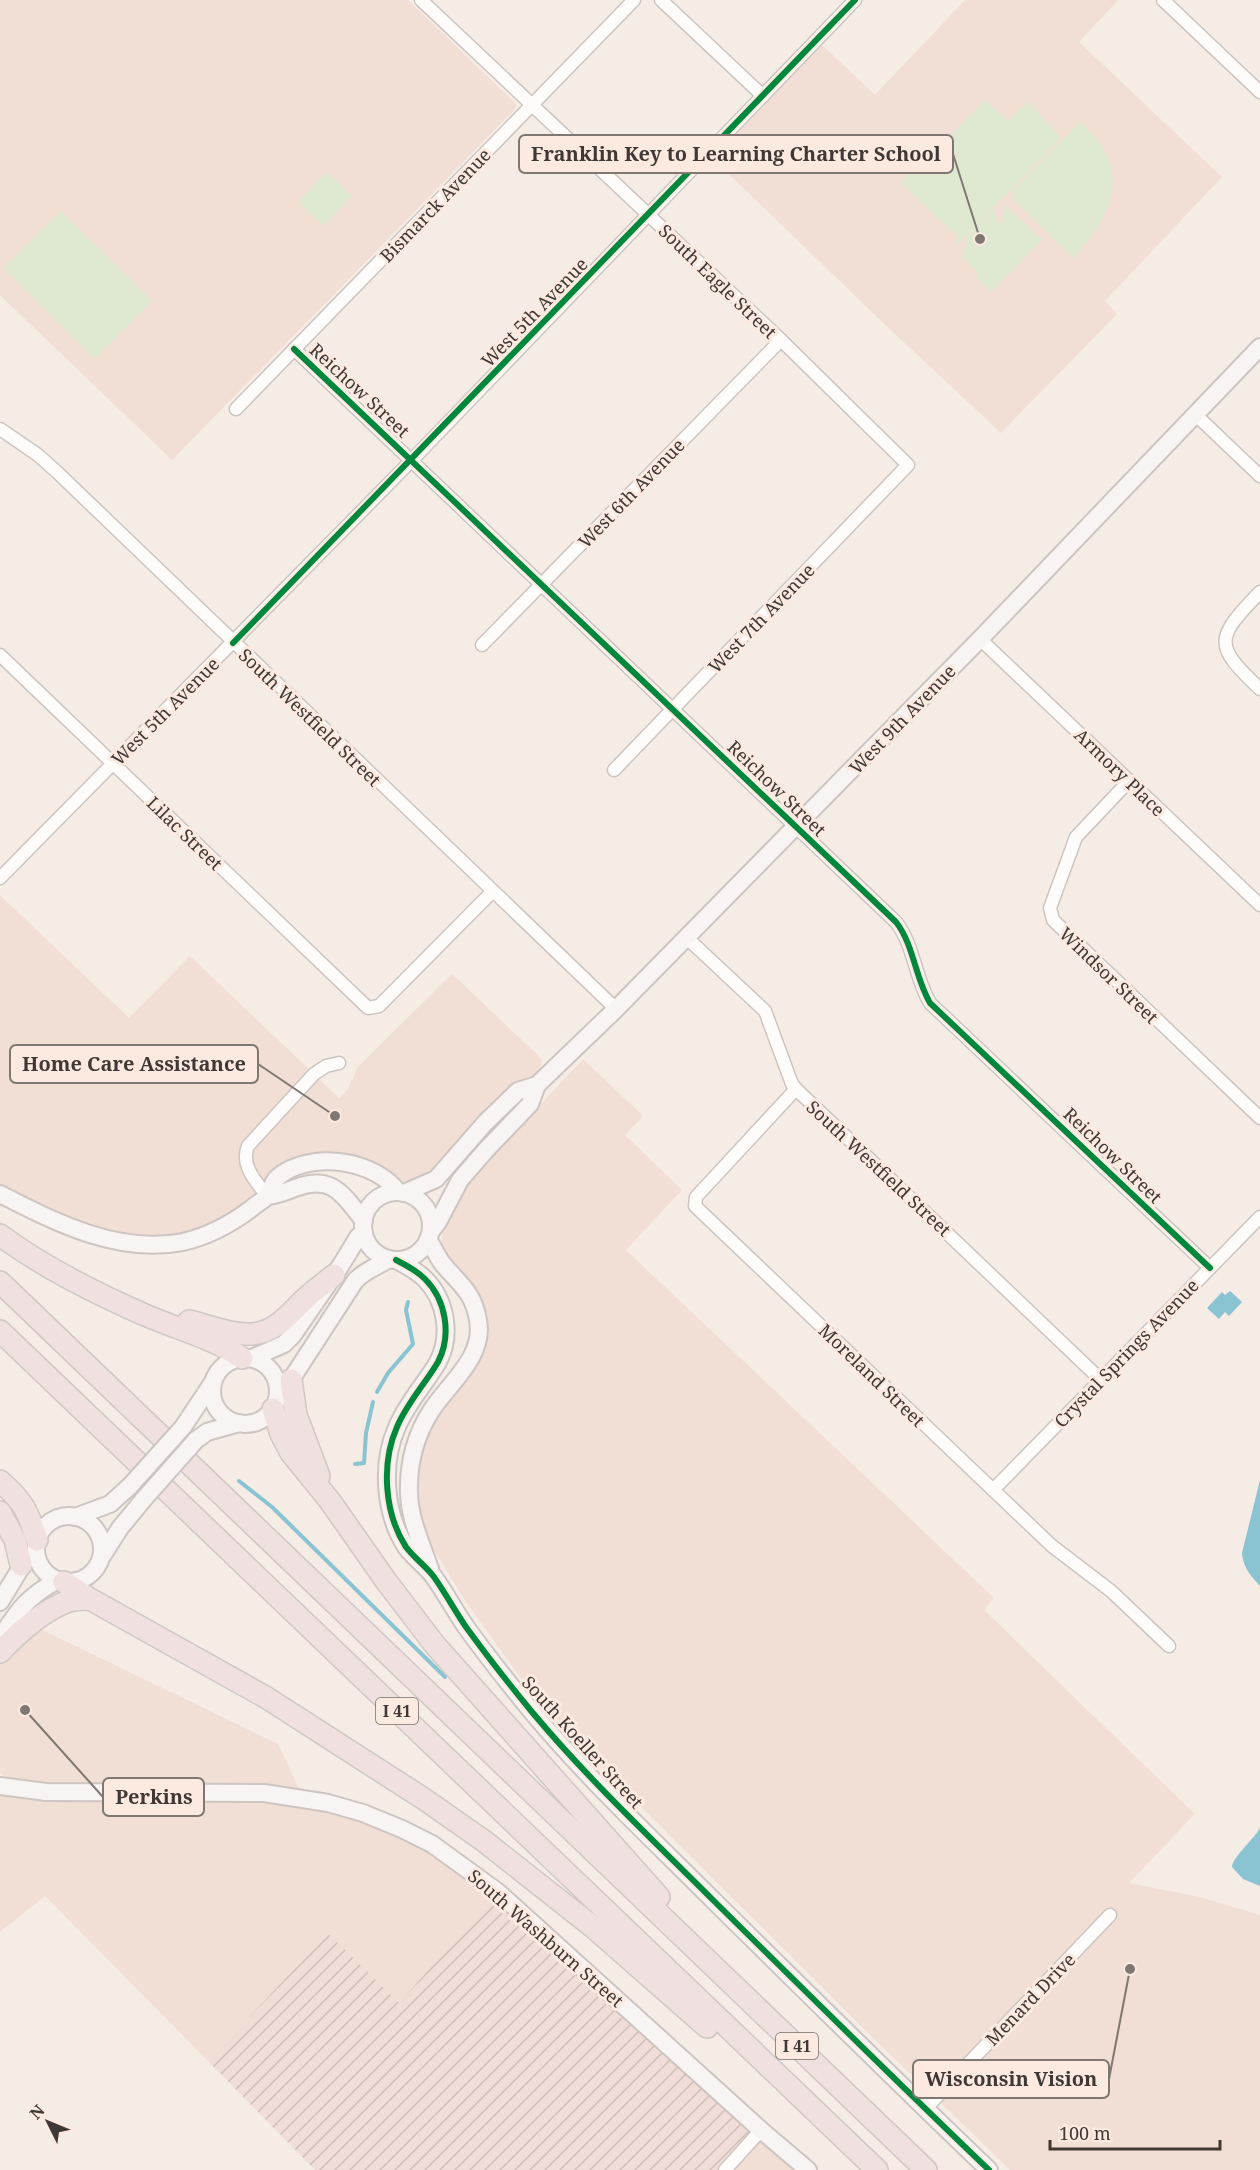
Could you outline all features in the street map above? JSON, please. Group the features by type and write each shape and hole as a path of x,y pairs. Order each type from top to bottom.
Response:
{"highway":[{"path":"0,1235 46,1266 143,1314 229,1348 247,1358"},
{"path":"121,1303 238,1333 253,1334 278,1325 334,1275"},
{"name":"I 41","path":"0,1282 926,2170"},
{"name":"I 41","path":"0,1331 877,2170"},
{"path":"291,1380 296,1415 305,1444 330,1501"},
{"path":"275,1404 281,1434 291,1453 330,1501 435,1646 658,1896 668,1923"},
{"path":"0,1480 30,1515 36,1543"},
{"path":"0,1512 15,1539 21,1565"},
{"path":"61,1581 267,1698 484,1841 663,1987 740,2057 793,2090"},
{"path":"0,1652 30,1624 48,1612 67,1602 90,1599"}],"street":[{"name":"South Eagle Street","path":"421,0 781,340 908,465"},
{"name":"Bismarck Avenue","path":"236,409 634,0"},
{"path":"661,0 763,96"},
{"name":"West 5th Avenue","path":"0,878 412,460 855,0"},
{"path":"1163,0 1260,92"},
{"name":"West 6th Avenue","path":"482,645 781,340"},
{"name":"West 9th Avenue","path":"430,1235 460,1180 530,1104 537,1085 687,938 980,639 1260,347"},
{"name":"Reichow Street","path":"294,349 896,922 906,938 924,993 930,1003 1210,1268"},
{"path":"1196,415 1260,476"},
{"name":"South Westfield Street","path":"0,429 38,455 58,473 616,1009"},
{"name":"West 7th Avenue","path":"614,770 908,465"},
{"path":"1260,592 1233,620 1228,628 1226,643 1231,659 1260,689"},
{"name":"Armory Place","path":"980,639 1260,905"},
{"name":"Lilac Street","path":"0,655 363,1004 372,1008 379,1006 492,892"},
{"name":"Windsor Street","path":"1129,780 1076,837 1050,908 1050,914 1053,920 1260,1118"},
{"name":"South Westfield Street","path":"687,938 765,1011 792,1084 796,1089 1100,1379"},
{"path":"267,1196 245,1163 250,1141 314,1074 326,1066 339,1063"},
{"name":"West 9th Avenue","path":"401,1192 436,1179 485,1123 518,1091 537,1085"},
{"name":"Moreland Street","path":"796,1089 696,1197 695,1206 1063,1556 1111,1591 1168,1646"},
{"path":"0,1194 78,1230 106,1239 152,1244 184,1242 219,1230 267,1196 273,1180 296,1166 319,1161 337,1161 362,1168 392,1184 401,1192 416,1197 425,1206 430,1218 430,1235 415,1255 392,1259 368,1269 355,1281 267,1416 249,1424 230,1420 217,1408 212,1390 214,1381"},
{"path":"267,1196 281,1195 304,1185 328,1186 345,1196 364,1226 372,1249 392,1259"},
{"path":"0,1602 44,1527 55,1519 75,1517 110,1504 130,1486 183,1426 224,1365 284,1344 300,1325 358,1237 364,1226 368,1209 375,1200 386,1194 401,1192"},
{"name":"Crystal Springs Avenue","path":"993,1490 1260,1216"},
{"name":"South Koeller Street","path":"430,1235 441,1262 469,1294 479,1321 477,1344 472,1357 431,1411 411,1459 410,1505 414,1524 433,1575 465,1626 501,1674 573,1758 989,2170"},
{"name":"South Koeller Street","path":"392,1259 424,1277 441,1303 445,1321 444,1343 438,1361 395,1429 389,1456 387,1486 393,1519 399,1533 407,1548 433,1575"},
{"path":"247,1358 262,1362 276,1378 278,1388 275,1404"},
{"path":"0,1638 22,1605 38,1591 61,1581 75,1581 86,1577 95,1569 120,1528 196,1440 207,1432 239,1423"},
{"path":"75,1517 91,1525 97,1532 102,1550 100,1558"},
{"path":"36,1543 37,1557 41,1567 48,1575 61,1581"},
{"name":"South Washburn Street","path":"0,1773 23,1787"},
{"name":"South Washburn Street","path":"0,1785 46,1792 264,1793 328,1803 363,1813 402,1829 432,1844 498,1892 808,2170"},
{"name":"Menard Drive","path":"925,2109 1110,1915"},
{"path":"724,2170 761,2130"}],"shaded area":[{"path":"0,0 408,0 516,106 172,460 0,295"},
{"path":"965,0 1118,0 1079,42 1222,177 1105,301 1117,314 1001,433 708,154 817,40 875,95"},
{"path":"0,895 129,1018 190,956 339,1098 348,1089 358,1067 452,974 542,1059 537,1085 518,1092 448,1167 404,1193 371,1172 296,1166 219,1230 129,1243 0,1194"},
{"path":"583,1059 643,1116 625,1135 682,1190 626,1250 994,1598 984,1610 1195,1814 1129,1883 1200,1897 1260,1915 1260,2170 1010,2170 862,2027 595,1761 517,1673 466,1602 435,1552 427,1537 419,1509 418,1470 422,1449 436,1420 475,1368 481,1355 485,1324 484,1307 480,1295 448,1258 441,1242 443,1233 450,1213 475,1175"},
{"path":"30,1624 278,1744 304,1799 363,1813 498,1892 399,2004 327,1934 208,2061 45,1896 0,1932 0,1786 22,1787 0,1773 0,1652"},
{"path":"498,1892 761,2130 725,2170 315,2170 208,2061 328,1933 399,2003"},
{"path":"761,2130 808,2170 725,2170"}],"green space":[{"path":"985,100 1008,121 1028,101 1061,138 957,245 955,242 959,238 901,183 928,155 930,157 937,150 935,147 946,135 949,137"},
{"path":"1080,122 1097,139 1107,156 1112,173 1112,190 1099,224 1073,258 1013,199 1013,190"},
{"path":"326,172 352,196 323,226 298,202"},
{"path":"1005,205 1042,240 991,292 976,278 979,274 963,258 967,236 994,208 995,220 1003,223"},
{"path":"61,211 152,301 95,359 4,268"}],"water":[{"path":"1230,1291 1242,1302 1229,1316 1225,1312 1219,1319 1207,1308 1222,1292 1225,1295"},
{"path":"1260,1480 1260,1586 1248,1571 1242,1553"},
{"path":"1260,1828 1260,1886 1243,1879 1232,1867"}],"waterway":[{"path":"377,1392 388,1373 413,1344 406,1310 408,1302"},
{"path":"355,1464 364,1463 366,1433 373,1402"},
{"path":"239,1481 272,1507 445,1677"}],"cycle path":[{"path":"233,643 855,0"},
{"path":"294,349 896,922 907,941 930,1003 1210,1268"},
{"path":"396,1260 418,1273 432,1287 442,1307 446,1329 445,1341 438,1362 401,1418 389,1456 387,1472 389,1504 406,1547 434,1577 466,1627 532,1712 575,1761 747,1934 989,2170"}],"place":[{"name":"Franklin Key to Learning Charter School","path":"980,239"},
{"name":"Home Care Assistance","path":"335,1116"},
{"name":"Perkins","path":"25,1710"},
{"name":"Wisconsin Vision","path":"1130,1969"}]}
